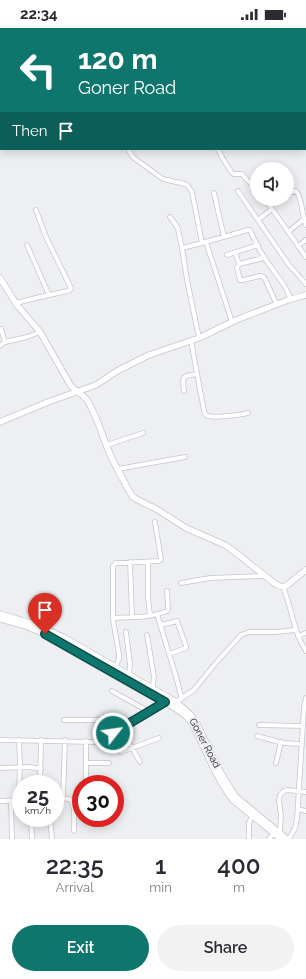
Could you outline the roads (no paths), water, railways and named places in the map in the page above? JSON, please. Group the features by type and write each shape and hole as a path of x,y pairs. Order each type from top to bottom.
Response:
{"street":[{"path":"129,150 134,158 163,179 185,184 192,192 204,243 232,322"},
{"path":"218,150 232,173 242,174 250,183"},
{"path":"238,191 289,265 306,284"},
{"path":"294,191 298,192 299,194 306,225"},
{"path":"214,193 224,237"},
{"path":"270,206 306,257"},
{"path":"258,220 272,209"},
{"path":"16,303 70,290 46,237 36,210"},
{"path":"170,217 178,229 199,338"},
{"path":"288,232 304,219"},
{"path":"182,248 250,230 264,258 284,285 291,300"},
{"path":"298,246 306,240"},
{"path":"27,245 49,295"},
{"path":"227,255 258,245"},
{"path":"235,252 239,264 237,268 240,280 260,276 264,277 277,305"},
{"path":"239,264 264,258"},
{"path":"0,278 3,287 40,332 71,386 76,392 81,394 87,400 118,469 132,496 158,510 186,528 225,545 236,552 274,583 283,587 288,599 298,636 306,651"},
{"path":"0,419 0,422 96,384 117,371 149,355 199,338 232,322 306,295"},
{"path":"1,329 5,342"},
{"path":"0,346 5,342 27,337 40,332"},
{"path":"191,341 205,414 209,416 225,416 248,413"},
{"path":"184,390 183,378 197,374"},
{"path":"107,445 143,433"},
{"path":"118,469 185,457"},
{"path":"115,668 118,662 119,654 113,618 114,566 116,563 161,560 155,522"},
{"path":"130,562 132,618"},
{"path":"148,562 148,598 150,615"},
{"path":"283,587 306,570"},
{"path":"181,583 210,578 266,576"},
{"path":"113,618 132,618 167,612 166,591"},
{"name":"Goner Road","path":"0,614 37,625 65,638 115,668 128,678 151,688 167,700"},
{"path":"157,614 182,698"},
{"name":"Goner Road","path":"0,619 22,625 45,634 128,678 191,715 198,726 219,770 236,798 278,835 288,839"},
{"path":"161,625 176,621 186,646 186,648 169,654"},
{"path":"174,704 194,690 240,635 249,632 296,630"},
{"path":"126,632 130,664 128,678"},
{"path":"298,636 306,633"},
{"path":"147,635 154,677 154,685 151,688"},
{"path":"62,644 65,638"},
{"path":"112,691 148,711"},
{"path":"288,839 295,828 298,809 300,773 304,751 302,744 306,698"},
{"path":"0,740 99,741 167,700"},
{"path":"64,720 101,720 110,717 127,724"},
{"path":"260,725 304,729"},
{"path":"121,728 140,762"},
{"path":"257,736 281,742 302,744"},
{"path":"121,752 159,738"},
{"path":"19,740 20,775"},
{"path":"41,775 42,740"},
{"path":"64,775 65,740"},
{"path":"86,741 86,775"},
{"path":"276,763 281,742"},
{"path":"86,764 109,763"},
{"path":"0,768 30,767 41,769"},
{"path":"300,773 306,773"},
{"path":"269,839 278,835 281,816 279,801 280,795 287,790 306,792"},
{"path":"64,798 72,801 74,806 74,831"},
{"path":"0,801 11,801 12,839"},
{"path":"298,809 306,811"},
{"path":"249,839 249,823 253,814"},
{"path":"31,827 32,839"},
{"path":"51,827 52,839"}]}
